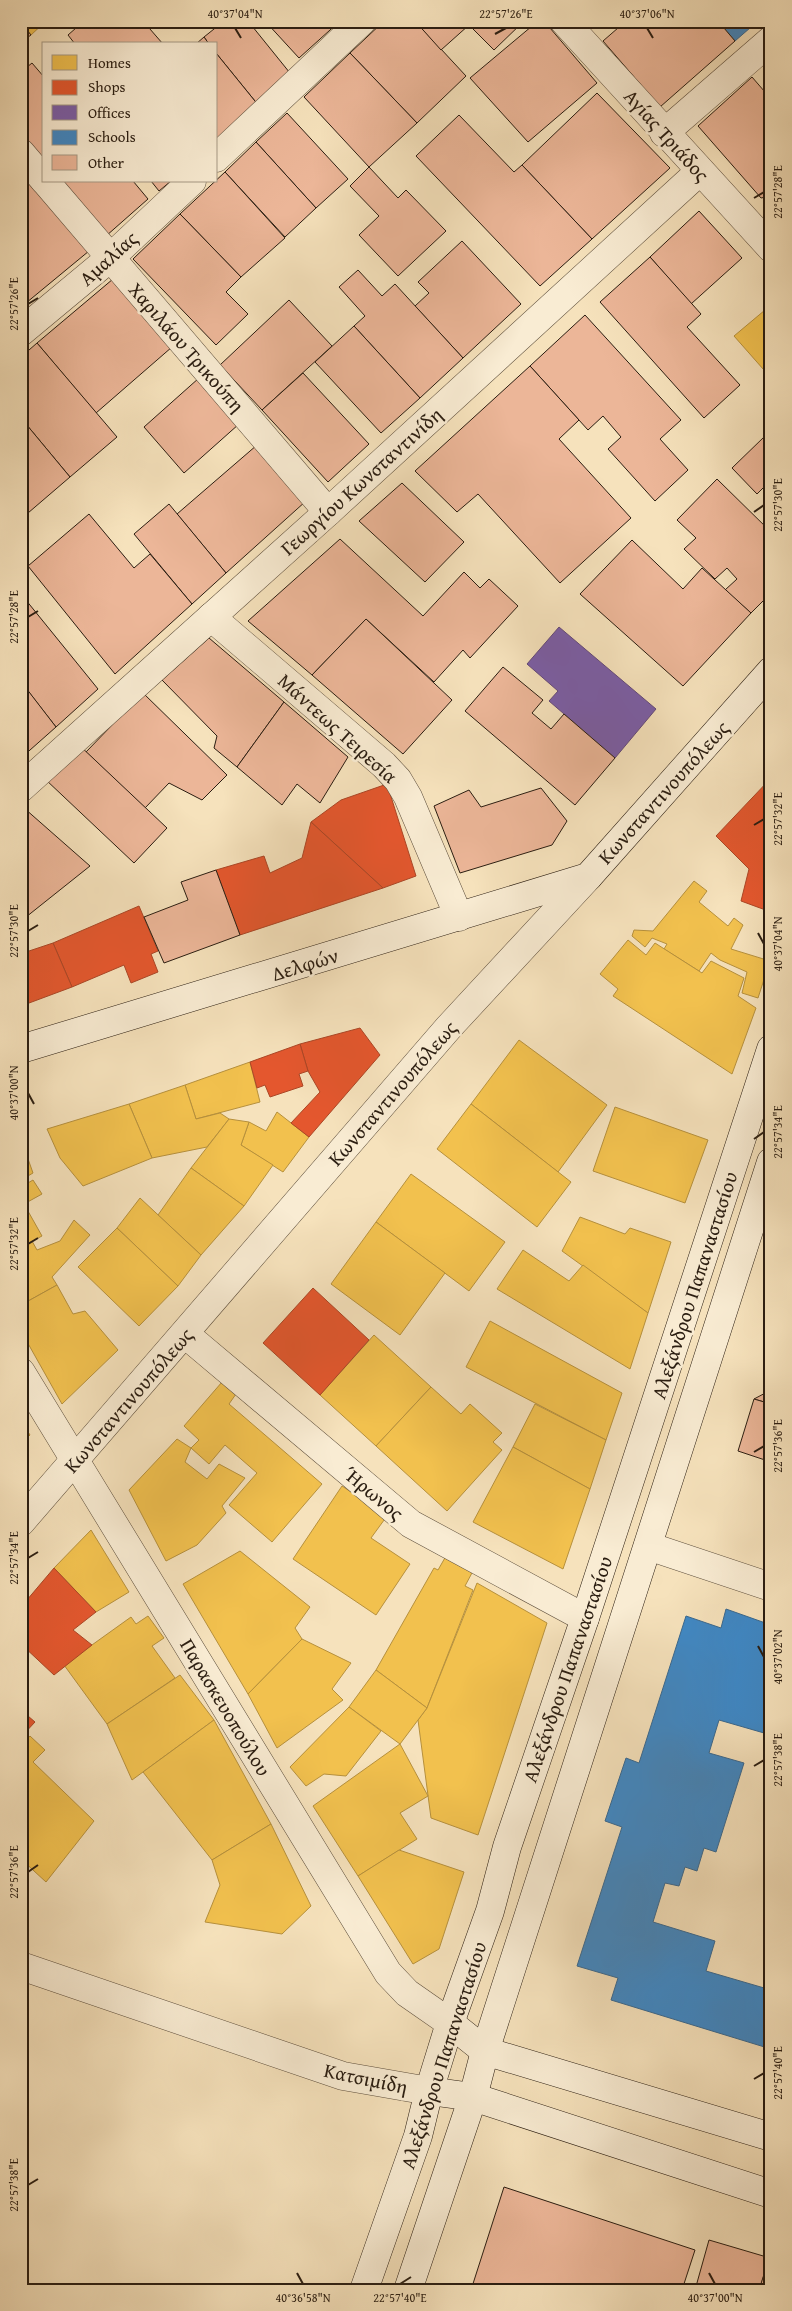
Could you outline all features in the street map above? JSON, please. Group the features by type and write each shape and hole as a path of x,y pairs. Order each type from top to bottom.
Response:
{"street":[{"path":"218,156 362,21"},
{"name":"Αγίας Τριάδος","path":"564,21 664,133 771,248"},
{"path":"664,133 771,40"},
{"name":"Χαριλάου Τρικούπη","path":"21,153 42,178"},
{"name":"Γεωργίου Κωνσταντινίδη","path":"21,788 328,512 700,172"},
{"name":"Χαριλάου Τρικούπη","path":"46,182 328,512"},
{"name":"Αμαλίας","path":"21,332 110,258 191,182"},
{"name":"Μάντεως Τειρεσία","path":"211,616 384,765 398,780 408,797 459,917"},
{"name":"Κωνσταντινουπόλεως","path":"21,1522 76,1461 449,1027 588,877 771,671"},
{"name":"Δελφών","path":"21,1049 588,877"},
{"name":"Αλεξάνδρου Παπαναστασίου","path":"364,2290 418,2136 429,2091 450,2023 490,1911 507,1847 585,1618 771,1049"},
{"name":"Αλεξάνδρου Παπαναστασίου","path":"408,2290 473,2098 485,2051 771,1162"},
{"name":"Ήρωνος","path":"185,1334 411,1524 585,1618"},
{"name":"Παρασκευοπούλου","path":"21,1372 388,1972 407,1993 450,2023"},
{"path":"648,1546 771,1587"},
{"name":"Κατσιμίδη","path":"21,1966 343,2076 473,2098 771,2194"},
{"path":"450,2023 485,2051 771,2137"}],"building: Homes":[{"path":"21,21 46,21 31,35"},
{"path":"771,305 771,378 734,336"},
{"path":"694,881 707,891 699,902 728,926 734,918 743,925 731,949 770,961 758,998 742,993 747,972 720,960 711,953 699,971 664,949 667,944 652,938 645,947 632,936 634,930 653,931"},
{"path":"628,940 646,955 655,943 702,973 711,961 744,978 738,996 756,1008 732,1074 613,996 618,989 600,974"},
{"path":"519,1040 607,1105 558,1172 471,1104"},
{"path":"250,1062 260,1102 196,1119 185,1085"},
{"path":"185,1085 196,1119 220,1113 229,1119 207,1147 152,1158 129,1104"},
{"path":"129,1104 152,1158 83,1186 60,1158 47,1129"},
{"path":"471,1104 571,1182 537,1227 437,1149"},
{"path":"615,1107 708,1140 685,1203 593,1171"},
{"path":"277,1112 309,1137 283,1172 241,1145 249,1122 266,1131"},
{"path":"229,1119 249,1122 241,1145 273,1165 244,1206 191,1168"},
{"path":"21,1139 33,1173 21,1180"},
{"path":"191,1168 244,1206 201,1255 158,1215"},
{"path":"411,1174 505,1242 469,1291 376,1222"},
{"path":"33,1180 42,1194 24,1204 42,1236 21,1247 21,1187"},
{"path":"140,1198 201,1255 178,1286 117,1228"},
{"path":"580,1217 625,1234 630,1228 671,1242 648,1313 562,1251"},
{"path":"74,1220 90,1235 52,1277 57,1285 21,1305 21,1247 32,1241 37,1250 60,1241"},
{"path":"376,1222 445,1273 400,1335 331,1284"},
{"path":"117,1228 178,1286 139,1326 78,1267"},
{"path":"523,1250 569,1281 583,1265 648,1313 630,1369 497,1289"},
{"path":"57,1285 73,1314 85,1311 118,1350 62,1404 21,1331 21,1305"},
{"path":"490,1321 622,1393 606,1440 466,1367"},
{"path":"374,1335 431,1387 376,1446 320,1395"},
{"path":"222,1382 236,1394 229,1404 322,1484 272,1542 229,1505 257,1473 225,1445 209,1464 191,1448 199,1440 184,1426"},
{"path":"431,1387 461,1414 470,1404 502,1433 493,1442 502,1450 447,1511 376,1446"},
{"path":"535,1404 606,1440 590,1489 513,1447"},
{"path":"21,1421 30,1435 21,1444"},
{"path":"177,1439 191,1448 185,1462 207,1479 219,1464 245,1478 222,1506 226,1513 197,1545 166,1561 129,1490"},
{"path":"513,1447 590,1489 563,1569 473,1522"},
{"path":"342,1486 387,1516 371,1538 410,1564 376,1615 293,1559"},
{"path":"91,1530 129,1592 96,1612 54,1568"},
{"path":"240,1551 310,1607 295,1628 302,1639 248,1694 183,1584"},
{"path":"446,1556 473,1571 465,1586 473,1590 427,1708 376,1670 434,1568 438,1570"},
{"path":"477,1583 547,1623 478,1835 431,1818 418,1720 427,1708"},
{"path":"148,1616 164,1638 152,1646 175,1678 107,1724 64,1665 131,1617 136,1624"},
{"path":"302,1639 351,1663 332,1689 343,1700 277,1748 248,1694"},
{"path":"376,1670 427,1708 400,1744 349,1707"},
{"path":"180,1675 214,1720 132,1780 107,1724"},
{"path":"349,1707 381,1731 346,1776 324,1774 306,1786 290,1767"},
{"path":"214,1720 271,1824 212,1860 143,1772"},
{"path":"30,1736 45,1750 33,1762 94,1821 46,1882 21,1859 21,1746"},
{"path":"400,1744 428,1796 400,1813 417,1839 358,1876 313,1806"},
{"path":"271,1824 311,1906 282,1934 205,1922 220,1885 212,1860"},
{"path":"399,1850 464,1872 439,1949 413,1964 358,1876"}],"building: Shops":[{"path":"771,778 771,912 741,901 749,869 716,836"},
{"path":"387,784 416,876 383,888 311,822 341,800"},
{"path":"311,822 383,888 240,935 216,870 264,856 270,873 302,858"},
{"path":"139,906 158,951 151,954 158,972 131,983 124,965 72,987 53,943"},
{"path":"53,943 72,987 21,1006 21,949 23,953"},
{"path":"360,1028 380,1055 309,1137 291,1123 320,1092 308,1071 300,1044"},
{"path":"300,1044 308,1071 299,1074 303,1086 270,1097 265,1085 257,1088 250,1062"},
{"path":"313,1288 369,1340 320,1395 263,1343"},
{"path":"54,1568 96,1612 73,1630 92,1645 54,1675 21,1644 21,1607"},
{"path":"21,1710 35,1722 21,1737"}],"building: Offices":[{"path":"559,627 656,709 615,758 549,701 558,691 527,664"}],"building: Schools":[{"path":"718,21 758,21 735,41"},
{"path":"726,1609 771,1625 771,1735 719,1720 709,1753 744,1763 716,1852 704,1848 697,1871 685,1867 679,1886 665,1883 653,1922 715,1941 706,1971 771,1990 771,2049 611,2000 618,1978 577,1966 622,1827 605,1821 626,1758 639,1763 686,1616 721,1628"}],"building: Other":[{"path":"84,21 143,21 161,42 73,42 68,35"},
{"path":"224,21 248,21 294,78 259,106 218,55 218,42 208,42 204,37"},
{"path":"265,21 340,21 299,58"},
{"path":"384,21 415,21 466,76 417,123 350,53"},
{"path":"415,21 524,21 494,50 469,25 441,50"},
{"path":"538,21 544,21 597,83 528,142 470,78"},
{"path":"626,21 718,21 735,41 660,107 603,41"},
{"path":"21,23 31,35 21,42"},
{"path":"204,37 208,42 198,42"},
{"path":"350,53 417,123 369,167 304,97"},
{"path":"218,55 259,106 218,139"},
{"path":"32,63 42,75 42,162 21,138 21,72"},
{"path":"752,77 771,99 771,196 761,198 698,126"},
{"path":"597,93 670,168 592,239 522,165"},
{"path":"287,113 348,179 316,208 256,142"},
{"path":"459,115 514,172 522,165 592,239 540,286 416,156"},
{"path":"256,142 316,208 285,237 225,172"},
{"path":"369,167 398,198 406,190 446,231 398,276 359,235 379,216 350,186"},
{"path":"225,172 285,238 241,277 180,214 214,182 218,182 218,179"},
{"path":"21,174 89,251 26,303 21,297"},
{"path":"59,182 134,182 148,199 106,236"},
{"path":"152,182 170,182 159,191"},
{"path":"699,211 742,258 691,304 650,257"},
{"path":"180,214 241,277 226,292 248,314 216,345 133,259"},
{"path":"462,241 521,304 463,358 415,306 429,293 418,282"},
{"path":"650,257 701,314 687,327 740,385 704,418 600,302"},
{"path":"358,270 382,296 395,284 463,358 420,398 354,326 365,316 339,287"},
{"path":"113,279 172,347 96,413 37,343"},
{"path":"21,297 26,303 21,308"},
{"path":"289,300 332,346 262,410 220,365"},
{"path":"585,315 681,420 660,439 688,470 655,501 608,449 621,437 603,416 588,430 530,366"},
{"path":"354,326 420,398 381,433 315,362"},
{"path":"37,343 117,437 70,477 21,418 21,357"},
{"path":"530,366 579,420 559,439 631,518 560,583 478,494 457,512 415,471"},
{"path":"303,373 369,444 328,482 262,410"},
{"path":"199,378 239,424 184,473 144,427"},
{"path":"21,418 70,477 21,519"},
{"path":"764,437 771,444 771,495 764,487 757,494 732,468"},
{"path":"257,445 306,501 226,573 177,514"},
{"path":"717,479 771,532 771,593 751,613 725,590 737,579 727,568 715,579 684,549 696,538 677,520"},
{"path":"402,483 464,542 425,582 359,521"},
{"path":"771,503 771,516 765,509"},
{"path":"169,504 226,573 192,604 134,534"},
{"path":"89,514 134,568 150,554 192,604 115,674 28,566"},
{"path":"340,539 423,616 464,572 480,588 489,579 518,606 470,658 463,650 434,682 366,619 312,675 248,621"},
{"path":"632,540 683,589 702,568 751,613 683,686 580,594"},
{"path":"21,594 98,689 56,727 21,682"},
{"path":"366,619 452,700 403,754 312,675"},
{"path":"209,638 284,702 237,767 214,748 217,736 162,680"},
{"path":"503,667 543,700 532,713 551,729 564,714 615,758 575,805 465,711"},
{"path":"26,688 56,727 21,758 21,690"},
{"path":"143,693 227,775 202,800 169,783 145,808 86,752"},
{"path":"284,702 348,757 320,803 297,784 282,805 237,767"},
{"path":"78,744 167,828 134,863 45,779"},
{"path":"541,788 567,821 552,845 460,873 434,806 469,790 481,807"},
{"path":"24,808 90,866 21,921 21,810"},
{"path":"216,870 240,935 164,963 144,917 188,900 181,882"},
{"path":"771,1390 771,1404 754,1399"},
{"path":"754,1399 771,1404 771,1462 738,1451"},
{"path":"504,2187 695,2250 682,2290 471,2290"},
{"path":"709,2240 770,2258 759,2290 695,2290"},
{"path":"771,2255 771,2290 759,2290 766,2268"}]}
